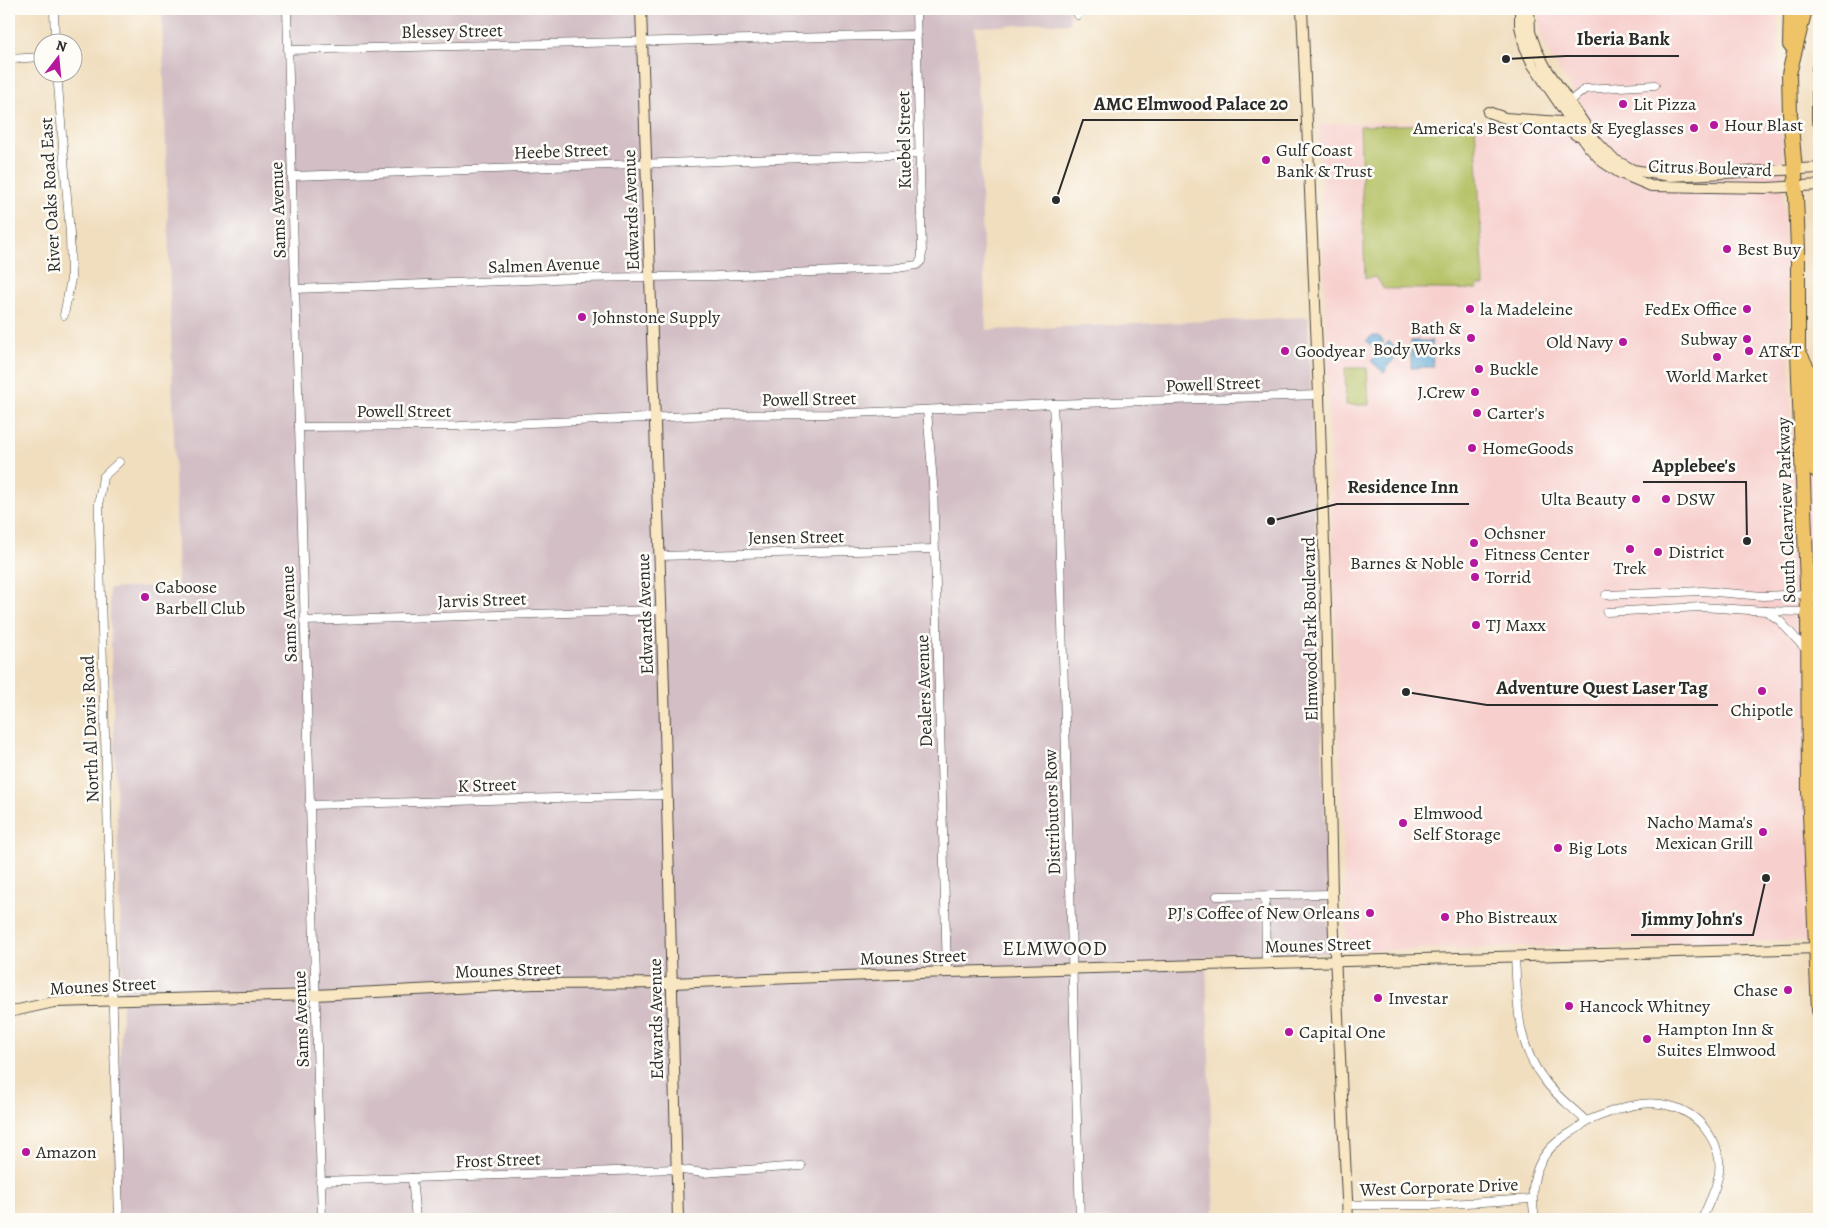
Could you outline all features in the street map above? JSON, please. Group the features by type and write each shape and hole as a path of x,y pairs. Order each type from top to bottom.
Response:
{"highway":[{"path":"1789,74 1791,9"},
{"name":"South Clearview Parkway","path":"1805,9 1789,74 1798,249 1798,351 1814,611 1808,654 1809,792 1818,948 1819,1011"},
{"path":"1819,68 1819,120"},
{"path":"1798,351 1809,372 1813,468 1819,472"},
{"path":"1809,792 1819,779"},
{"path":"1811,827 1819,841"}],"street":[{"path":"54,9 55,32"},
{"name":"Sams Avenue","path":"286,9 322,1219"},
{"name":"Edwards Avenue","path":"641,9 661,610 678,1219"},
{"name":"Kuebel Street","path":"913,266 917,266 921,260 922,253 916,9"},
{"name":"Elmwood Park Boulevard","path":"1302,9 1319,395 1332,894 1348,1219"},
{"name":"Citrus Boulevard","path":"1520,9 1520,26 1525,47 1533,65 1585,142 1603,162 1620,173 1651,186 1767,188 1819,185"},
{"name":"Citrus Boulevard","path":"1530,9 1530,32 1546,68 1596,141 1613,159 1633,170 1670,176 1795,171 1819,168"},
{"name":"Blessey Street","path":"288,50 917,35"},
{"path":"9,59 32,58"},
{"name":"River Oaks Road East","path":"58,82 70,234 71,279 64,315"},
{"path":"1569,102 1585,89 1655,85"},
{"path":"1488,112 1504,118 1561,122 1585,142"},
{"name":"Heebe Street","path":"292,176 920,154"},
{"name":"Salmen Avenue","path":"295,288 891,269 913,266"},
{"name":"Powell Street","path":"299,427 458,426 714,415 831,414 1319,395"},
{"name":"Distributors Row","path":"1053,404 1059,523 1080,1219"},
{"name":"Dealers Avenue","path":"927,410 933,483 947,972"},
{"name":"North Al Davis Road","path":"118,462 103,477 99,502 119,1219"},
{"name":"Jensen Street","path":"659,556 934,549"},
{"path":"1606,595 1703,591 1763,596 1813,597"},
{"path":"1607,612 1701,607 1766,611 1814,611"},
{"name":"Jarvis Street","path":"304,621 661,610"},
{"path":"1766,611 1780,621 1808,654"},
{"name":"K Street","path":"309,805 666,795"},
{"path":"1218,896 1332,894"},
{"path":"1264,896 1266,962"},
{"name":"Mounes Street","path":"9,1012 54,1002 315,995 534,984 671,983 1266,962 1818,948"},
{"path":"1516,957 1519,1022 1530,1058 1546,1083 1586,1121"},
{"path":"1535,1219 1532,1199 1533,1182 1546,1153 1560,1139 1583,1126 1586,1121 1630,1106 1651,1103 1664,1104 1686,1111 1699,1121 1718,1152 1720,1162 1719,1175 1712,1198 1702,1219"},
{"name":"Frost Street","path":"320,1181 676,1169 703,1173 801,1166"},
{"path":"412,1178 416,1219"},
{"name":"West Corporate Drive","path":"1348,1205 1433,1205 1532,1199"}],"shaded area":[{"path":"162,9 1069,9 1070,23 975,27 986,330 1308,317 1329,953 1206,957 1214,1219 111,1219 123,992 109,589 178,584"},
{"path":"1538,9 1777,9 1793,466 1819,466 1819,940 1347,951 1319,124 1476,120 1559,126 1584,108 1548,52 1541,36"}],"green space":[{"path":"1475,123 1484,285 1478,285 1477,289 1384,289 1376,277 1365,278 1360,126"},
{"path":"1345,368 1367,368 1369,405 1346,405"}],"water":[{"path":"1371,336 1378,336 1384,341 1376,350 1366,341"},
{"path":"1389,341 1401,352 1385,369 1387,370 1384,373 1371,361"},
{"path":"1411,341 1432,341 1433,367 1411,368"}],"place":[{"name":"Iberia Bank","path":"1506,59"},
{"name":"Lit Pizza","path":"1623,104"},
{"name":"Hour Blast","path":"1714,125"},
{"name":"America's Best Contacts & Eyeglasses","path":"1694,128"},
{"name":"Gulf Coast Bank & Trust","path":"1266,160"},
{"name":"AMC Elmwood Palace 20","path":"1056,200"},
{"name":"Best Buy","path":"1727,249"},
{"name":"la Madeleine","path":"1470,309"},
{"name":"FedEx Office","path":"1747,309"},
{"name":"Johnstone Supply","path":"582,317"},
{"name":"Bath & Body Works","path":"1471,338"},
{"name":"Subway","path":"1747,339"},
{"name":"Old Navy","path":"1623,342"},
{"name":"Goodyear","path":"1285,351"},
{"name":"AT&T","path":"1749,351"},
{"name":"World Market","path":"1717,357"},
{"name":"Buckle","path":"1479,369"},
{"name":"J.Crew","path":"1475,392"},
{"name":"Carter's","path":"1477,413"},
{"name":"HomeGoods","path":"1472,448"},
{"name":"Ulta Beauty","path":"1636,499"},
{"name":"DSW","path":"1666,499"},
{"name":"Residence Inn","path":"1271,521"},
{"name":"Applebee's","path":"1747,541"},
{"name":"Ochsner Fitness Center","path":"1474,543"},
{"name":"Trek","path":"1630,549"},
{"name":"District","path":"1658,552"},
{"name":"Barnes & Noble","path":"1474,563"},
{"name":"Torrid","path":"1475,577"},
{"name":"Caboose Barbell Club","path":"145,597"},
{"name":"TJ Maxx","path":"1476,625"},
{"name":"Chipotle","path":"1762,691"},
{"name":"Adventure Quest Laser Tag","path":"1406,692"},
{"name":"Elmwood Self Storage","path":"1403,823"},
{"name":"Nacho Mama's Mexican Grill","path":"1763,832"},
{"name":"Big Lots","path":"1558,848"},
{"name":"Jimmy John's","path":"1766,878"},
{"name":"PJ's Coffee of New Orleans","path":"1370,913"},
{"name":"Pho Bistreaux","path":"1445,917"},
{"name":"Chase","path":"1788,990"},
{"name":"Investar","path":"1378,998"},
{"name":"Hancock Whitney","path":"1569,1006"},
{"name":"Capital One","path":"1289,1032"},
{"name":"Hampton Inn & Suites Elmwood","path":"1647,1039"},
{"name":"Amazon","path":"26,1152"}],"district":[{"name":"ELMWOOD","path":"1055,948"}]}
